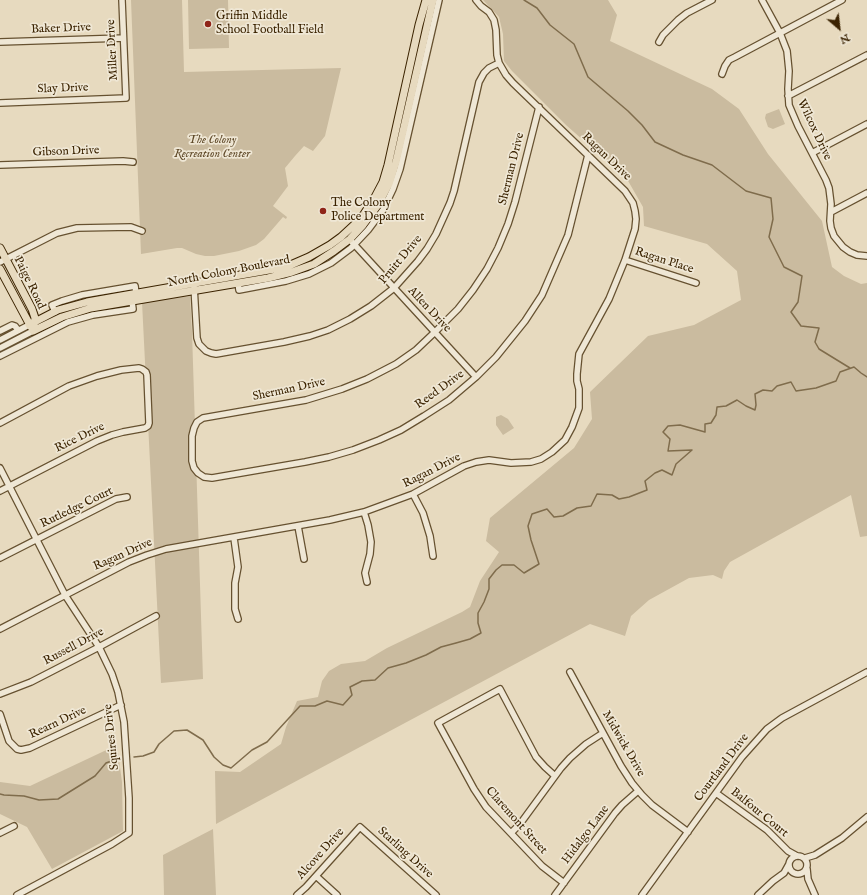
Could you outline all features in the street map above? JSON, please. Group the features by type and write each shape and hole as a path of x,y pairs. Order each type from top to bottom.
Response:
{"main road":[{"name":"North Colony Boulevard","path":"350,239 355,224 374,199 383,182 426,0"},
{"name":"North Colony Boulevard","path":"32,326 47,315 87,302 136,293 238,283 282,275 314,264 350,239 363,226 378,205 396,162 433,0"},
{"name":"North Colony Boulevard","path":"32,326 91,308 132,301 286,267 310,257 330,245 350,239"},
{"name":"Paige Road","path":"0,248 3,261 32,309 32,326"},
{"name":"Paige Road","path":"0,269 32,326"},
{"path":"32,309 41,314 47,315"}],"street":[{"name":"Miller Drive","path":"122,0 126,98"},
{"path":"350,239 368,230 383,210 393,189 400,169 439,0"},
{"name":"Ragan Drive","path":"0,629 129,562 146,555 166,549 234,538 364,512 413,494 464,466 476,462 488,460 524,463 541,459 552,452 565,440 572,427 579,408 577,374 579,354 611,295 625,260 635,229 636,219 633,203 625,190 506,75 499,63 497,55 494,20 489,12 476,0"},
{"path":"659,42 663,35 678,20 712,0"},
{"name":"Wilcox Drive","path":"762,0 780,34 789,56 789,105 829,188 831,228 834,236 850,252 865,256"},
{"path":"722,74 729,60 842,0"},
{"name":"Baker Drive","path":"0,42 123,38"},
{"path":"788,96 867,55"},
{"name":"Pruitt Drive","path":"194,287 197,338 199,344 206,351 216,354 310,336 328,330 371,306 394,288 418,261 436,234 454,191 479,82 489,68 499,63"},
{"name":"Slay Drive","path":"0,103 126,98"},
{"name":"Sherman Drive","path":"192,450 192,436 194,428 197,422 203,418 306,400 342,389 367,379 396,364 416,350 435,332 458,309 473,290 487,269 498,248 515,202 539,108"},
{"path":"812,153 867,124"},
{"name":"Reed Drive","path":"192,450 192,461 194,468 198,473 212,478 305,462 353,450 379,440 401,430 449,400 476,377 496,357 517,332 542,295 568,235 588,155"},
{"name":"Gibson Drive","path":"0,165 123,161 133,162"},
{"path":"831,212 867,193"},
{"path":"3,261 57,233 77,228 131,227 142,231"},
{"name":"Allen Drive","path":"350,239 476,377"},
{"name":"Ragan Place","path":"625,260 696,283"},
{"path":"0,356 68,322 93,315 133,308 132,301"},
{"path":"0,331 12,325 18,330"},
{"name":"North Colony Boulevard","path":"0,340 18,330 32,326"},
{"name":"North Colony Boulevard","path":"0,348 32,326"},
{"name":"Rice Drive","path":"0,423 69,386 97,376 121,370 139,368 146,372 148,426 145,428 112,435 97,441 0,491"},
{"name":"Squires Drive","path":"0,468 65,595 99,647 112,674 121,705 129,798 129,833 112,844 17,895"},
{"path":"413,494 422,513 430,536 433,556"},
{"name":"Rutledge Court","path":"0,558 116,499 127,498"},
{"path":"364,512 371,542 370,554 365,573 367,582"},
{"path":"298,526 304,558"},
{"path":"234,538 238,567 235,584 235,609 238,619"},
{"name":"Russell Drive","path":"0,694 31,682 156,616"},
{"name":"Midwick Drive","path":"570,672 625,773 638,791 654,807 688,832"},
{"name":"Courtland Drive","path":"642,895 742,757 767,729 782,718 867,672"},
{"name":"Claremont Street","path":"555,776 536,757 500,690 438,723 480,800 542,866 564,883"},
{"name":"Rearn Drive","path":"0,714 8,741 21,750 30,748 121,705"},
{"path":"511,834 521,823 564,764 587,742 603,733"},
{"name":"Hidalgo Lane","path":"555,895 615,813 638,791"},
{"name":"Balfour Court","path":"716,793 767,830 788,851 797,856"},
{"path":"801,874 804,873 807,863 815,855 842,838 867,816"},
{"path":"0,834 14,826"},
{"name":"Alcove Drive","path":"297,895 360,827"},
{"name":"Starling Drive","path":"360,827 436,895"},
{"name":"Balfour Court","path":"788,851 790,862"},
{"path":"758,895 784,873 790,862 797,856 803,856 807,863 808,880 815,895"},
{"path":"790,862 791,870 793,872"},
{"path":"784,873 793,872 795,874 801,874 808,880"},
{"path":"316,876 337,895"}],"green space":[{"name":"The Colony Recreation Center","path":"131,0 182,0 184,72 341,68 325,136 313,151 304,146 285,168 288,186 273,206 287,217 286,219 283,217 264,239 256,245 239,251 214,256 196,254 182,248 141,254"},
{"name":"Griffin Middle School Football Field","path":"188,0 228,0 229,48 189,49"},
{"path":"483,0 608,0 617,15 610,41 712,89 739,109 768,154 822,221 832,267 844,276 861,284 867,283 867,536 860,537 851,495 730,562 724,571 722,579 713,575 689,578 649,600 631,616 625,636 590,624 216,824 215,771 240,772 281,744 286,727 297,701 318,697 322,681 329,671 341,664 365,661 387,648 470,607 480,581 499,552 486,541 490,518 574,448 592,419 590,392 648,336 694,325 741,300 737,271 707,244 644,226 643,207 627,179 566,125 512,71 504,61 503,34 499,17"},
{"path":"779,109 785,124 773,129 768,127 765,118 766,114"},
{"path":"190,296 203,679 161,683 142,302"},
{"path":"501,415 508,419 514,428 503,435 496,425 496,417"},
{"path":"117,745 122,782 123,831 52,869 27,827 0,814 0,782 30,786"},
{"path":"213,829 216,895 164,895 163,855"}],"waterway":[{"path":"524,0 537,8 550,25 574,44 588,77 628,111 642,125 655,142 683,155 712,165 746,191 771,198 773,219 769,237 784,267 802,276 798,302 791,312 801,326 819,328 815,342 819,349 850,368"},
{"path":"134,757 143,756 154,752 159,744 174,731 187,730 203,740 214,757 223,765 231,768 252,750 267,742 300,706 315,706 327,701 343,705 352,695 350,687 362,681 375,680 388,668 406,663 441,647 470,639 481,633 478,623 478,613 489,589 489,579 496,570 502,565 514,565 524,573 539,564 528,526 532,514 547,509 554,517 563,516 577,508 591,506 597,494 612,495 619,499 629,497 647,490 645,481 655,473 662,470 672,475 676,464 692,450 668,451 670,439 663,432 668,426 680,425 705,432 705,424 711,423 716,415 717,407 726,406 737,400 755,410 755,394 763,390 772,391 777,386 791,382 796,391 816,388 836,381 840,372 854,367 867,377"},
{"path":"0,794 24,796 39,800 58,799 95,776 106,763 117,759"}],"place":[{"name":"Griffin Middle School Football Field","path":"208,24"},
{"name":"The Colony Police Department","path":"323,211"}]}
